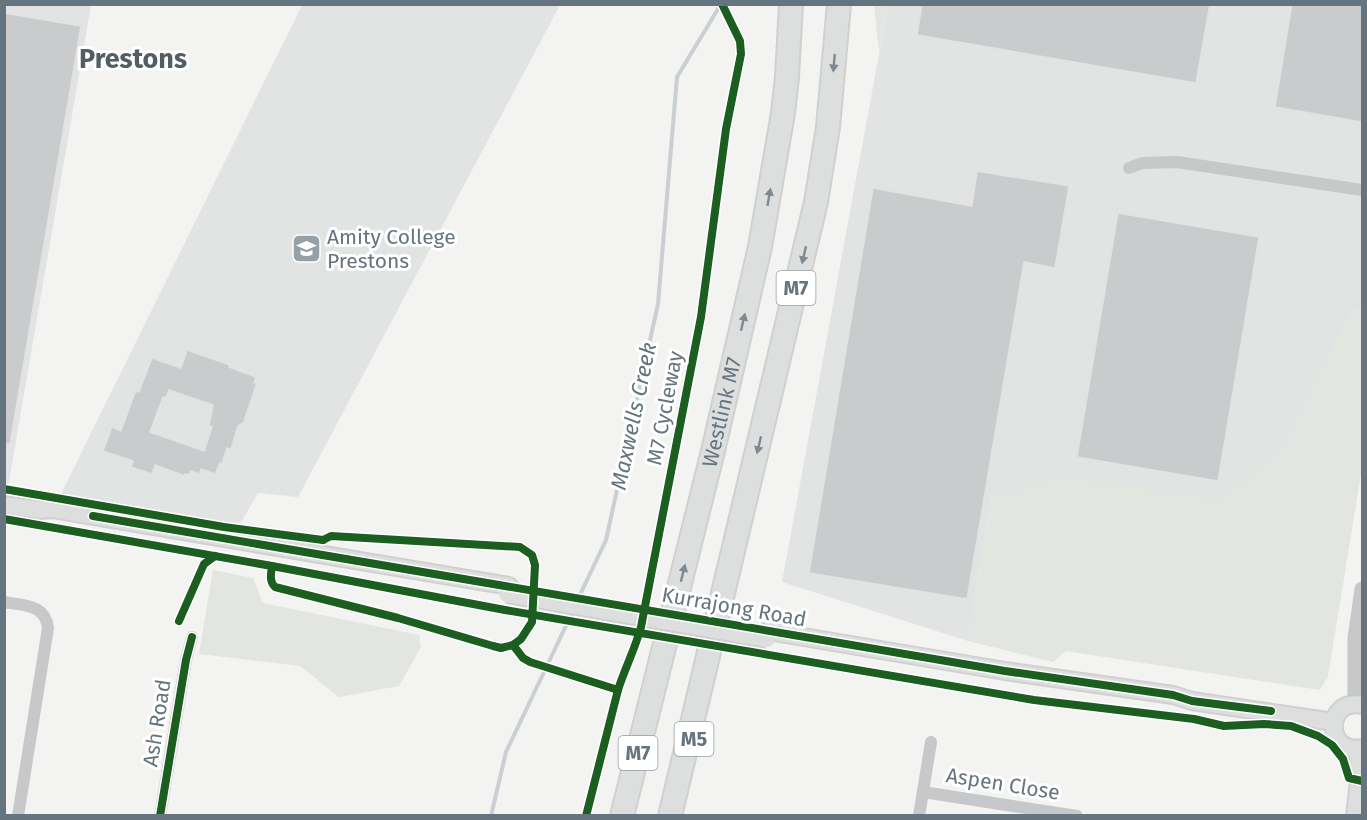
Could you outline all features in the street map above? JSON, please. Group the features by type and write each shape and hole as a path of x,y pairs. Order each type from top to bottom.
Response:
{"highway":[{"name":"Westlink M7","path":"622,816 751,289 778,147 788,77 791,4"},
{"name":"Westlink M7","path":"670,816 816,202 828,127 839,4"},
{"name":"M5","path":"677,816 692,750 706,663"},
{"name":"M7","path":"629,816 654,709 654,691"}],"main road":[{"name":"Kurrajong Road","path":"4,505 40,510 52,509 767,635 1173,695 1192,701 1271,711 1334,723"},
{"path":"1355,816 1360,748 1349,748 1341,743 1336,736 1334,723 1337,714 1343,708 1359,704"}],"street":[{"path":"1129,168 1142,163 1177,162 1362,190"},
{"path":"1359,704 1355,638 1362,589"},
{"path":"4,602 30,606 42,612 47,620 48,628 18,816"},
{"name":"Ash Road","path":"160,816 186,660 192,638"},
{"path":"919,816 932,742"},
{"name":"Aspen Close","path":"923,792 1077,816"}],"shaded area":[{"path":"4,5 91,5 8,487 4,486"},
{"name":"Amity College Prestons","path":"302,5 560,5 298,497 258,493 239,526 60,496"},
{"path":"874,5 888,5 879,51"},
{"path":"888,5 1362,5 1362,312 1353,310 1288,443 1221,504 992,497 968,641 782,582"},
{"path":"1353,310 1362,312 1362,468 1328,676 1320,690 1066,651 1053,662 968,641 992,498 1060,476 1224,501 1288,443"},
{"path":"213,570 253,578 263,603 419,635 421,647 399,686 339,697 300,666 199,654"}],"building":[{"path":"922,4 1210,4 1196,83 917,35"},
{"path":"1292,4 1362,4 1362,122 1275,107"},
{"path":"4,13 81,26 10,444 4,444"},
{"path":"977,171 1069,186 1055,268 1024,262 967,599 809,573 873,188 972,206"},
{"path":"1118,213 1259,237 1218,481 1077,457"},
{"path":"187,350 256,377 254,383 257,383 243,424 238,426 231,449 227,448 222,464 220,463 215,474 201,469 199,474 191,471 185,476 155,465 152,474 131,467 133,461 103,451 112,427 121,431 134,395 136,391 139,392 152,358 181,368","holes":["169,390 213,405 209,426 212,427 204,451 150,432 163,397 166,398"]}],"waterway":[{"name":"Maxwells Creek","path":"577,601 606,540 658,304 677,77 721,4"},
{"name":"Maxwells Creek","path":"491,816 506,752 573,611"}],"cycle path":[{"name":"M7 Cycleway","path":"586,816 618,690 641,627 701,317 726,129 741,54 740,41 722,4"},
{"path":"4,489 224,527 323,540"},
{"path":"93,516 1005,671 1173,695 1192,701 1271,711"},
{"path":"4,519 505,610 1034,700 1194,719 1224,726 1264,724 1291,726 1318,736 1332,745 1343,759 1349,778 1362,781"},
{"path":"272,566 271,580 275,587 398,618 501,648 513,645 521,639 532,622 535,565 532,555 520,547 331,536 323,540"},
{"path":"179,621 204,564 215,556"},
{"path":"160,816 186,660 192,637"},
{"path":"513,645 523,658 530,662 618,690"}],"place":[{"name":"Amity College Prestons","path":"306,249"}],"district":[{"name":"Prestons","path":"133,59"}]}
